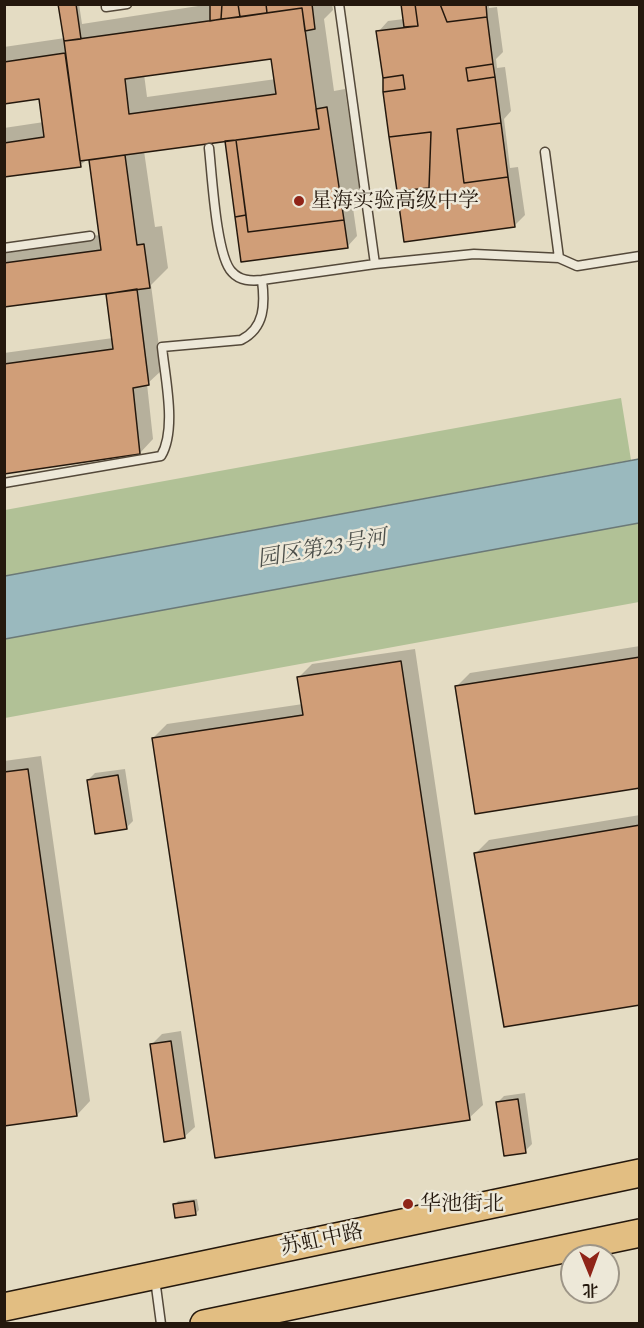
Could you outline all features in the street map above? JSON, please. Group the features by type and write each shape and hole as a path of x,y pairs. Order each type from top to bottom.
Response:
{"main road":[{"name":"苏虹中路","path":"4,1307 639,1173"},
{"path":"204,1323 639,1233"}],"lane":[{"path":"106,4 106,7 127,4"},
{"path":"339,4 375,264"},
{"path":"209,148 222,256 232,273 240,278 262,280 375,264 474,254 559,258 577,266 639,256"},
{"path":"544,152 559,258"},
{"path":"4,248 90,236"},
{"path":"4,483 161,456 167,446 169,425 162,347 241,340 251,335 264,309 262,280"},
{"path":"155,1275 161,1323"}],"green space":[{"path":"621,398 631,460 5,576 5,510"},
{"path":"639,523 639,602 5,718 5,639"}],"water":[{"name":"园区第23号河","path":"639,459 639,523 5,639 5,576"}],"building":[{"path":"58,4 76,4 81,39 64,41"},
{"path":"210,4 222,4 221,19 210,21"},
{"path":"222,4 238,4 240,17 221,19"},
{"path":"238,4 266,4 267,13 240,17"},
{"path":"266,4 312,4 315,29 305,31 302,8 267,13"},
{"path":"401,4 415,4 418,26 404,27"},
{"path":"415,4 440,4 447,22 487,17 493,64 466,68 468,81 495,77 501,123 457,129 464,183 508,177 515,227 404,242 397,191 429,188 431,132 389,137 383,92 405,89 403,75 383,78 376,31 418,26"},
{"path":"440,4 486,4 487,17 447,22"},
{"path":"302,8 319,129 80,161 64,41","holes":["271,59 276,94 129,114 125,79"]},
{"path":"65,53 81,167 4,177 4,143 44,137 39,99 4,104 4,62"},
{"path":"493,64 495,77 468,81 466,68"},
{"path":"403,75 405,89 383,92 383,78"},
{"path":"327,107 344,220 248,232 236,140 319,129 316,109"},
{"path":"501,123 508,177 464,183 457,129"},
{"path":"431,132 429,188 397,191 389,137"},
{"path":"236,140 246,215 235,217 225,141"},
{"path":"125,155 137,245 144,244 150,288 4,307 4,263 101,250 89,160"},
{"path":"246,215 248,232 344,220 348,248 241,262 235,217"},
{"path":"137,289 149,385 133,388 140,454 4,474 4,364 113,349 106,294"},
{"path":"640,657 640,788 475,814 455,686"},
{"path":"401,661 470,1120 215,1158 152,738 303,715 297,677"},
{"path":"28,769 77,1116 4,1126 4,772"},
{"path":"118,775 127,829 95,834 87,780"},
{"path":"640,825 640,1005 504,1027 474,853"},
{"path":"171,1041 185,1138 164,1142 150,1044"},
{"path":"518,1099 526,1153 504,1156 496,1102"},
{"path":"194,1201 196,1215 175,1218 173,1204"}],"place":[{"name":"星海实验高级中学","path":"299,201"},
{"name":"华池街北","path":"408,1204"}]}
